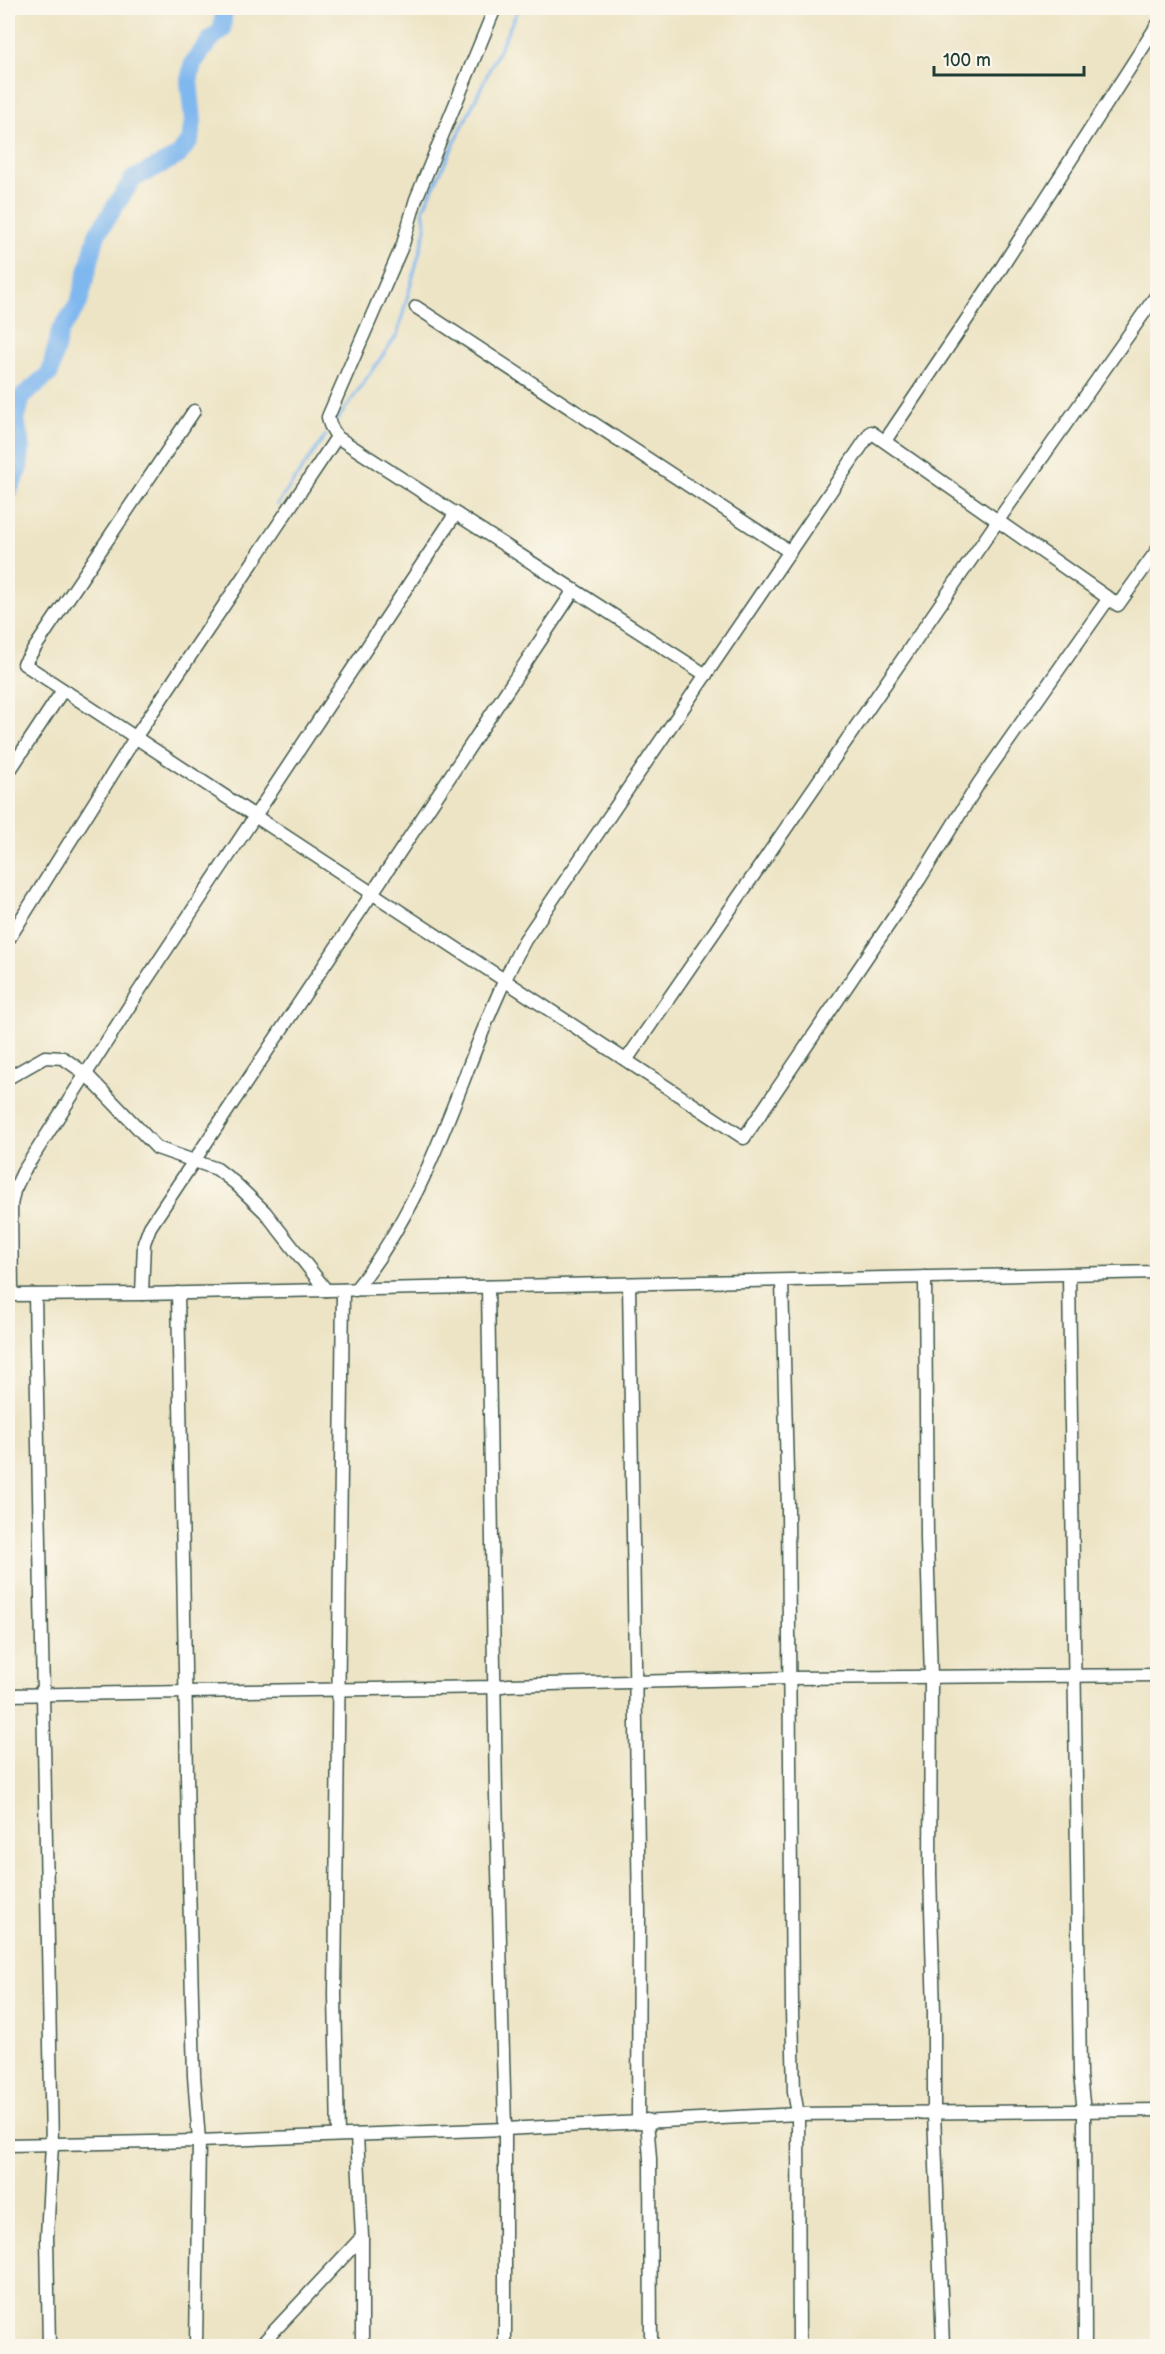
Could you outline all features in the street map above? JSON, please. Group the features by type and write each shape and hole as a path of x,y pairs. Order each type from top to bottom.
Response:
{"street":[{"path":"495,8 416,199 403,244 328,417 330,425 337,437 706,675"},
{"path":"885,441 998,273 1158,24"},
{"path":"627,1059 998,520 1158,293"},
{"path":"416,307 790,552"},
{"path":"194,411 24,664 744,1138 919,880 979,783 1109,598"},
{"path":"338,2135 335,1995 339,1690 349,1290 378,1262 435,1156 504,979 525,940 872,432 1118,605 1158,549"},
{"path":"8,940 135,738 337,437"},
{"path":"456,513 23,1172 14,1191 11,1205 10,1295 1158,1272"},
{"path":"142,1294 144,1243 150,1227 574,590"},
{"path":"8,773 63,690"},
{"path":"8,1078 45,1057 63,1058 86,1074 157,1149 217,1169 265,1212 326,1290"},
{"path":"1069,1274 1080,2075 1084,2112 1085,2346"},
{"path":"925,1277 934,2113 943,2346"},
{"path":"782,1281 794,2081 798,2114 799,2346"},
{"path":"629,1284 643,2120 650,2159 651,2346"},
{"path":"488,1287 494,1687 505,2129 505,2346"},
{"path":"178,1293 194,2076 199,2141 196,2346"},
{"path":"35,1294 52,2144 47,2237 49,2346"},
{"path":"8,1695 494,1687 789,1678 1158,1675"},
{"path":"8,2145 357,2135 798,2114 1158,2110"},
{"path":"357,2135 362,2237 362,2346"},
{"path":"260,2346 362,2237"}],"waterway":[{"path":"8,491 19,470 21,446 16,420 22,397 50,373 60,331 79,303 97,234 133,179 178,156 190,140 193,121 189,81 193,63 211,39 222,30 224,8"},
{"path":"336,422 397,335 426,229 423,209 519,8"},
{"path":"277,505 326,435"}]}
